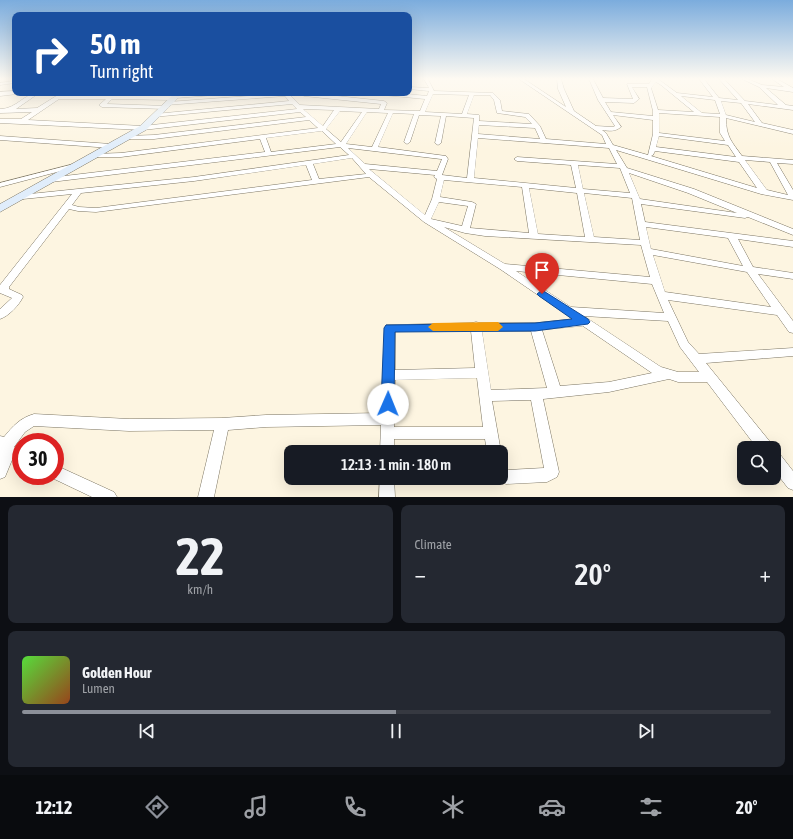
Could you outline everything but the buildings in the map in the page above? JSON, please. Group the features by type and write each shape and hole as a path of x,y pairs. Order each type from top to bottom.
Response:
{"street":[{"path":"11,110 22,102"},
{"path":"22,121 50,102"},
{"path":"105,102 102,105 142,102"},
{"path":"2,207 23,197 143,128 171,102"},
{"path":"226,109 228,102"},
{"path":"156,116 283,102"},
{"path":"0,121 143,128 239,117 288,102"},
{"path":"293,102 354,156 372,175 427,220 503,267 657,370 678,378 711,377"},
{"path":"300,102 339,108 477,116 470,180"},
{"path":"378,102 384,103 381,111"},
{"path":"407,142 419,113 426,102"},
{"path":"464,115 469,102"},
{"path":"497,102 498,111 527,114 537,126 544,141"},
{"path":"557,102 604,134 623,168 636,198 646,247 661,295 684,344 761,441"},
{"path":"567,102 571,111"},
{"path":"596,128 617,128 602,102"},
{"path":"650,157 656,134 654,118 656,110 654,102"},
{"path":"686,102 700,114"},
{"path":"719,102 723,116 721,125 724,135 764,192"},
{"path":"737,102 793,108"},
{"path":"779,102 784,107"},
{"path":"744,103 760,124"},
{"path":"237,108 239,117"},
{"path":"93,156 121,155 323,129 339,108"},
{"path":"0,111 39,110"},
{"path":"342,145 366,110"},
{"path":"656,110 723,116 793,132"},
{"path":"374,149 391,112"},
{"path":"609,113 654,118"},
{"path":"438,143 444,114"},
{"path":"128,137 154,137 311,118"},
{"path":"476,122 537,126"},
{"path":"249,126 254,138"},
{"path":"656,134 729,143"},
{"path":"474,136 611,146 764,192 793,198"},
{"path":"262,137 269,154"},
{"path":"2,139 111,146"},
{"path":"51,180 342,145 444,157 445,159 440,175 436,199 427,220"},
{"path":"653,149 740,159 793,162"},
{"path":"290,152 294,165"},
{"path":"23,197 194,179 354,156"},
{"path":"517,159 623,168 691,191 793,232"},
{"path":"772,160 793,198"},
{"path":"309,163 316,181"},
{"path":"574,163 590,238"},
{"path":"0,185 78,165"},
{"path":"363,166 470,180 636,198 758,218"},
{"path":"68,206 78,209 96,210 372,175"},
{"path":"525,185 534,235"},
{"path":"0,315 16,301 18,297 4,291 4,287 78,192"},
{"path":"436,199 472,204 464,230"},
{"path":"427,220 464,230 590,238 646,247 750,270 793,276"},
{"path":"642,224 793,244"},
{"path":"731,235 750,270 793,329"},
{"path":"503,267 657,281"},
{"path":"661,295 780,312"},
{"path":"569,311 672,317"},
{"path":"387,445 390,328 476,326 535,327 584,322"},
{"path":"476,326 484,396 493,445"},
{"path":"535,327 555,392"},
{"path":"697,359 793,352"},
{"path":"388,375 482,373"},
{"path":"484,396 536,394 609,387 667,375"},
{"path":"508,477 547,475 552,472 536,394"},
{"path":"2,446 23,425 28,421 34,420 129,425 388,419"},
{"path":"206,497 222,424"},
{"path":"387,433 491,433"},
{"path":"2,446 12,452"},
{"path":"0,472 4,465 6,456 2,446"},
{"path":"781,467 793,483"},
{"path":"64,476 109,497"},
{"path":"386,497 387,485"}],"slow traffic":[{"path":"433,327 498,327"}],"route":[{"path":"388,404 390,328 476,326 535,327 584,322 542,294"}]}
